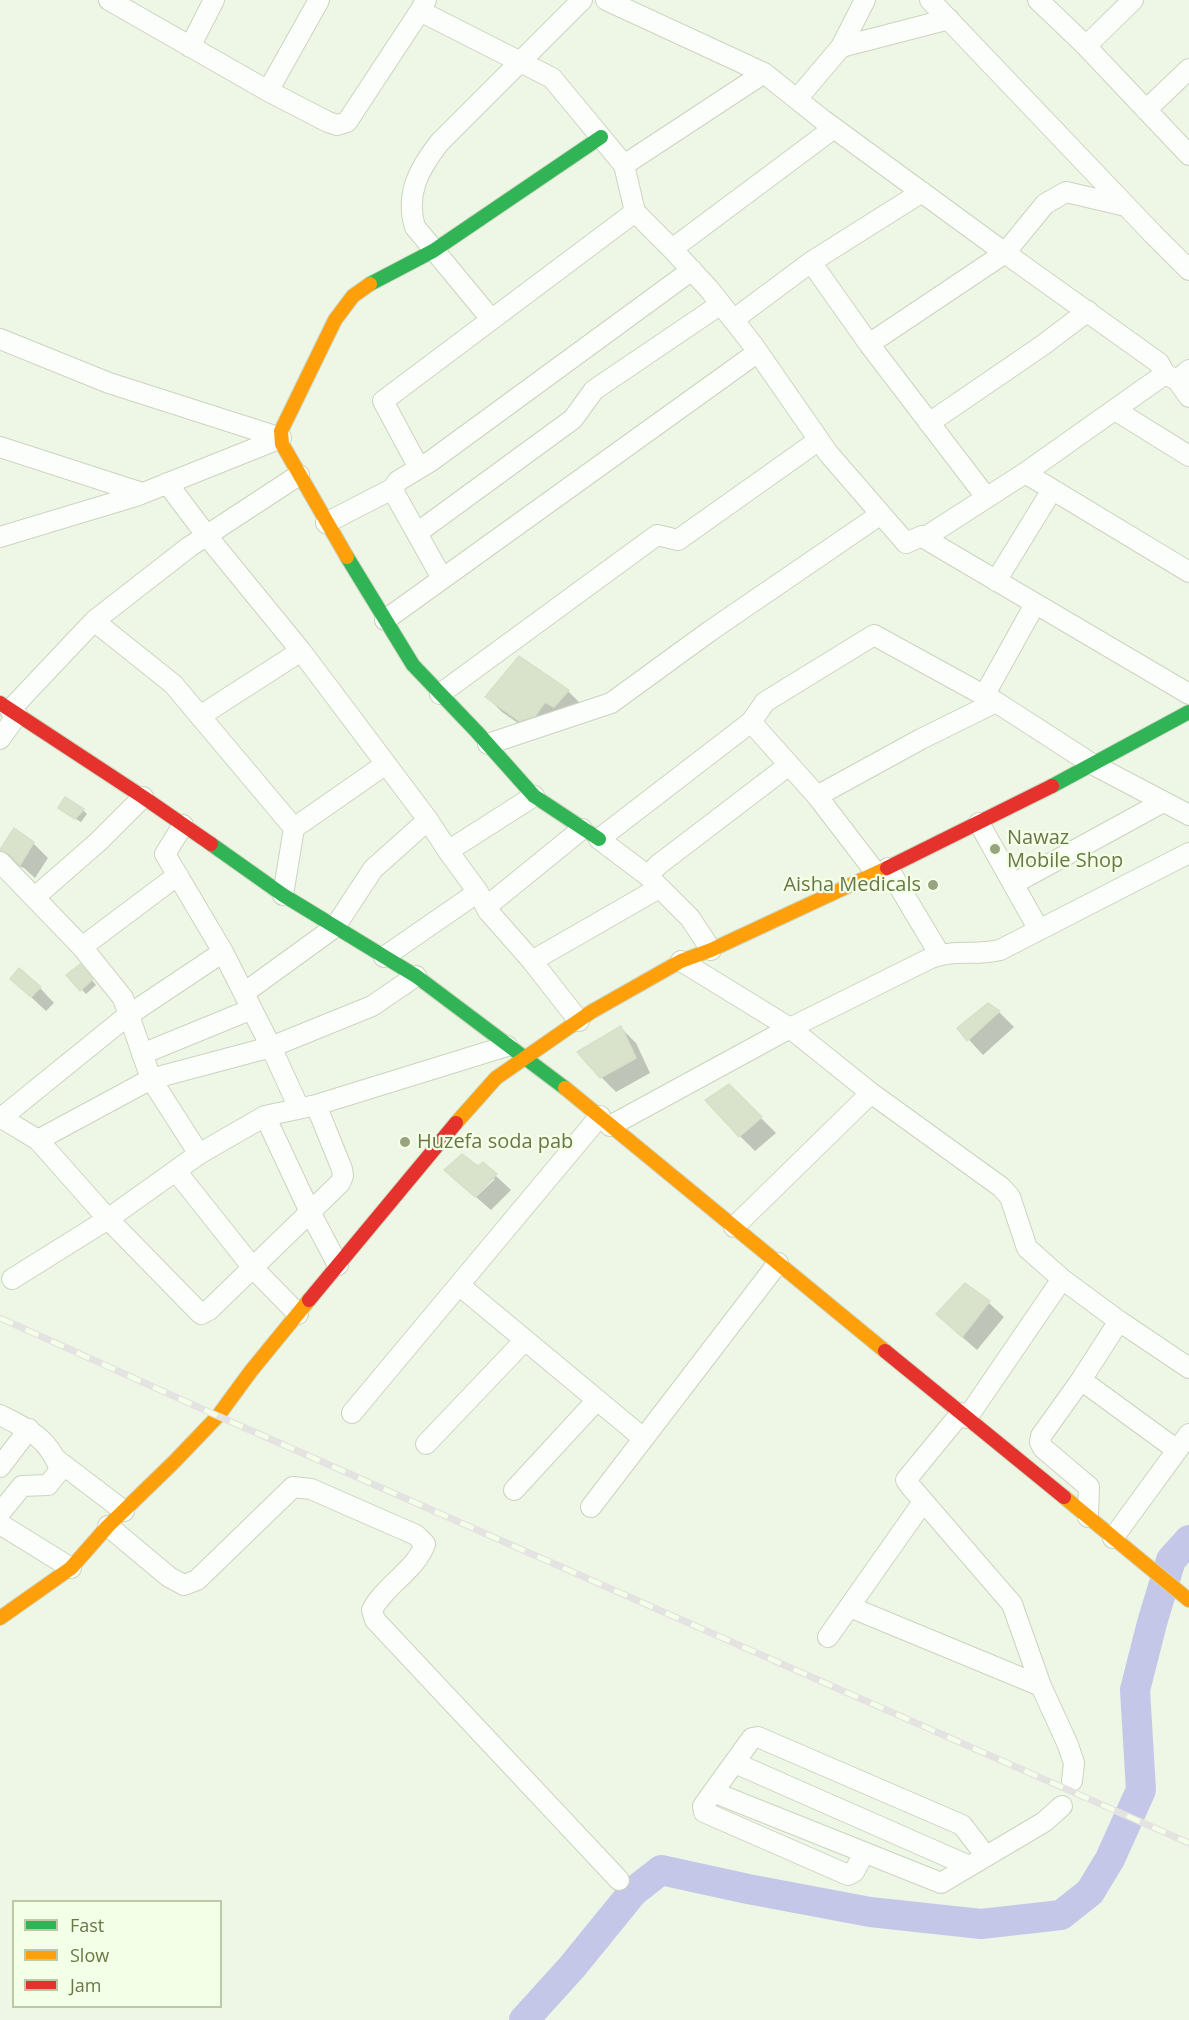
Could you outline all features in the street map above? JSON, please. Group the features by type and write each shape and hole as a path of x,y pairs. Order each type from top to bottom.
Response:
{"street":[{"path":"108,0 268,91 337,125 347,122 423,5 519,62 552,78 624,165 635,212 692,270 721,304 758,352 828,453 906,543 922,536 1189,694"},
{"path":"190,46 214,0"},
{"path":"268,91 319,0"},
{"path":"491,319 415,227 410,212 412,192 424,162 439,143 582,0"},
{"path":"606,0 764,73 834,128 1177,375 1189,397"},
{"path":"797,99 841,47 865,0"},
{"path":"930,0 1189,270"},
{"path":"1038,0 1086,46 1189,155"},
{"path":"1086,46 1133,0"},
{"path":"841,47 949,19"},
{"path":"1146,110 1189,69"},
{"path":"624,165 764,73"},
{"path":"672,249 834,128"},
{"path":"601,137 433,251 364,287 353,296 335,320 287,415 281,438 282,444 326,523 413,665 534,796 599,839 653,882 690,918 711,950"},
{"path":"733,320 811,262 922,192"},
{"path":"869,344 1005,253 1045,204 1066,192 1126,206"},
{"path":"419,468 383,401 635,212"},
{"path":"811,262 869,344 986,497"},
{"path":"326,523 392,489 398,481 692,270"},
{"path":"417,533 573,419 594,390 721,304"},
{"path":"928,423 1043,345 1088,311"},
{"path":"0,339 109,383 281,438"},
{"path":"385,620 758,352"},
{"path":"924,538 1025,473 1115,410 1177,375"},
{"path":"1115,410 1189,456"},
{"path":"0,537 142,493 281,438"},
{"path":"440,694 657,535 678,540 819,440"},
{"path":"0,447 142,493"},
{"path":"1025,473 1189,572"},
{"path":"0,739 9,709 94,621 189,547 299,475"},
{"path":"167,483 301,651 428,820 482,899 579,1021"},
{"path":"392,489 442,578"},
{"path":"996,581 1052,490"},
{"path":"488,744 611,703 692,644 881,514"},
{"path":"817,796 990,699 1035,604"},
{"path":"94,621 173,684 294,828"},
{"path":"599,839 751,722 765,702 874,635 990,699 1092,764 1189,816"},
{"path":"200,716 301,651"},
{"path":"9,709 143,797 283,896 416,976 526,1058 1189,1600"},
{"path":"0,1618 71,1568 108,1526 218,1416 438,1142 496,1078 579,1021 681,961 711,950 979,823 1189,712"},
{"path":"751,722 882,870 939,955"},
{"path":"283,896 294,828 386,764"},
{"path":"532,961 653,882 658,865 789,765"},
{"path":"448,851 534,796"},
{"path":"35,897 98,842 143,797"},
{"path":"1013,884 1163,802"},
{"path":"142,1054 248,1001 335,927 372,869 428,820"},
{"path":"979,823 1039,930"},
{"path":"183,825 165,854 223,952 271,1047 344,1176 340,1183 253,1268 209,1310 201,1314 108,1219 38,1140 0,1118 127,1016 223,952"},
{"path":"384,957 482,899 582,828"},
{"path":"352,1413 459,1285 605,1121 939,955 992,952 1189,853"},
{"path":"0,862 82,947 123,998 127,1016 151,1078 199,1154"},
{"path":"82,947 178,875"},
{"path":"681,961 790,1028 871,1093 1006,1192 1027,1248 1062,1279 1189,1368"},
{"path":"38,1140 151,1078 271,1047 372,1006 416,976"},
{"path":"12,1279 108,1219 199,1154 265,1116 307,1107 507,1046"},
{"path":"734,1227 871,1093"},
{"path":"265,1116 310,1212 338,1265"},
{"path":"176,1170 253,1268 298,1314"},
{"path":"591,1507 778,1263"},
{"path":"1062,1279 964,1415 906,1480 1012,1604 1041,1686 1068,1745 1074,1763 1072,1780"},
{"path":"459,1285 643,1438"},
{"path":"1088,1517 1089,1487 1043,1448 1040,1442 1041,1436 1119,1321"},
{"path":"426,1444 525,1340"},
{"path":"1081,1380 1183,1442 1113,1538"},
{"path":"514,1490 597,1400"},
{"path":"0,1415 29,1429 53,1451 60,1470 48,1485 22,1486 0,1513"},
{"path":"0,1467 29,1429"},
{"path":"57,1460 124,1511"},
{"path":"108,1526 169,1577 184,1585 197,1580 293,1487 311,1489 416,1535 425,1544 422,1554 378,1599 372,1610 375,1620 620,1880"},
{"path":"828,1637 923,1502"},
{"path":"0,1524 71,1568"},
{"path":"850,1607 1041,1686"},
{"path":"977,1861 962,1825 758,1737 752,1738 703,1806 704,1812 848,1875 854,1872 864,1853 941,1883 1044,1822 1062,1806"},
{"path":"735,1763 977,1861"}],"building":[{"path":"519,656 569,690 554,707 545,702 535,716 519,721 485,697"},
{"path":"65,797 84,809 75,819 58,808"},
{"path":"14,828 34,842 20,865 8,853 0,850"},
{"path":"80,964 93,979 80,991 66,975"},
{"path":"19,968 41,987 31,997 10,979"},
{"path":"988,1003 1000,1011 967,1041 957,1028"},
{"path":"621,1026 636,1058 600,1078 577,1052"},
{"path":"729,1084 762,1117 739,1137 705,1100"},
{"path":"462,1154 478,1166 483,1162 497,1174 475,1197 444,1170"},
{"path":"965,1283 990,1301 962,1337 936,1314"}],"waterway":[{"path":"524,2020 572,1967 633,1892 661,1870 870,1912 981,1924 1061,1915 1090,1892 1110,1859 1141,1790 1135,1690 1171,1560 1189,1540"}],"railway":[{"path":"0,1318 1189,1843"}],"traffic: fast":[{"path":"370,284 433,251 601,137"},
{"path":"347,557 413,665 534,796 599,839"},
{"path":"1052,786 1189,712"},
{"path":"211,844 283,895 416,976 565,1088"}],"traffic: slow":[{"path":"347,557 282,444 281,431 335,320 353,296 370,284"},
{"path":"456,1123 496,1078 591,1012 681,961 711,950 887,868"},
{"path":"565,1088 885,1351"},
{"path":"0,1618 71,1568 108,1526 218,1416 251,1371 309,1300"},
{"path":"1064,1497 1189,1600"}],"traffic: jam":[{"path":"0,703 211,844"},
{"path":"887,868 1052,786"},
{"path":"309,1300 456,1123"},
{"path":"885,1351 1064,1497"}],"place":[{"name":"Nawaz Mobile Shop","path":"995,849"},
{"name":"Aisha Medicals","path":"933,885"},
{"name":"Huzefa soda pab","path":"405,1142"}]}
